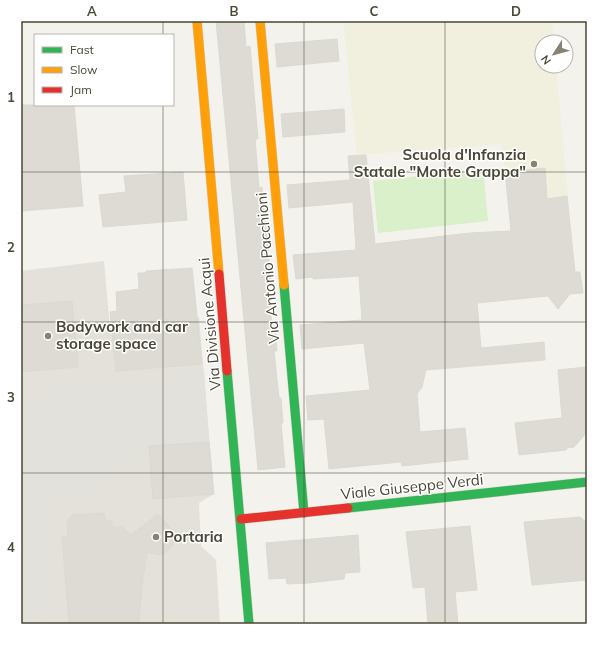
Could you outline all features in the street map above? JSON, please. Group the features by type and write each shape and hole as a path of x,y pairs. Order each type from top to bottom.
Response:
{"street":[{"name":"Via Divisione Acqui","path":"197,21 249,624"},
{"name":"Via Antonio Pacchioni","path":"260,21 304,512"},
{"name":"Viale Giuseppe Verdi","path":"241,519 587,482"}],"shaded area":[{"name":"Scuola d'Infanzia Statale \"Monte Grappa\"","path":"343,21 552,21 553,34 534,34 534,74 557,74 575,272 580,272 583,293 511,231 501,144 357,155"},
{"path":"104,261 110,328 199,317 214,494 199,503 201,546 216,560 220,624 21,624 21,271"},
{"path":"204,370 209,442 148,446 117,471 98,494 45,497 43,622 21,623 21,396"}],"green space":[{"path":"483,169 488,221 378,233 373,181"}],"building":[{"path":"216,21 244,21 246,47 250,46 258,139 255,139 259,188 262,187 271,281 268,281 272,327 275,327 277,351 274,351 279,398 281,398 283,423 281,423 285,467 258,470"},
{"path":"337,39 339,61 277,67 275,44"},
{"path":"21,105 74,106 83,206 21,211"},
{"path":"344,109 345,132 283,137 281,114"},
{"path":"366,155 375,244 470,233 511,231 505,172 545,168 547,199 567,196 575,272 580,272 583,293 570,294 558,309 548,296 477,303 481,348 544,342 545,360 426,370 422,387 417,394 420,432 465,428 468,459 402,466 401,462 329,469 324,419 308,420 306,396 370,390 364,343 302,349 300,325 362,320 359,276 296,279 293,255 356,250 353,202 289,208 287,185 350,180 348,156"},
{"path":"183,172 187,220 103,227 99,195 126,192 124,176"},
{"path":"192,268 202,364 116,371 110,312 117,311 116,292 139,289 138,273 146,273 146,271"},
{"name":"Bodywork and car storage space","path":"72,301 78,367 21,372 21,305"},
{"path":"587,367 587,432 574,447 567,448 566,450 519,455 515,423 562,418 558,370"},
{"path":"209,442 214,494 153,499 149,446"},
{"path":"104,513 105,521 112,521 112,527 122,527 131,535 158,514 174,532 173,546 161,555 147,552 142,585 139,624 69,624 62,537 68,537 67,521 72,515"},
{"path":"580,517 587,523 587,580 532,585 524,522"},
{"path":"470,526 477,590 455,592 458,624 428,624 425,587 413,588 406,532"},
{"path":"358,535 360,572 345,573 344,579 308,583 287,584 286,578 269,579 266,543"}],"traffic: fast":[{"path":"284,285 304,513"},
{"path":"227,371 249,624"},
{"path":"348,508 587,482"}],"traffic: slow":[{"path":"197,21 219,274"},
{"path":"260,21 284,285"}],"traffic: jam":[{"path":"219,274 227,371"},
{"path":"241,519 348,508"}],"place":[{"name":"Scuola d'Infanzia Statale \"Monte Grappa\"","path":"534,164"},
{"name":"Bodywork and car storage space","path":"48,336"},
{"name":"Portaria","path":"156,537"}]}
